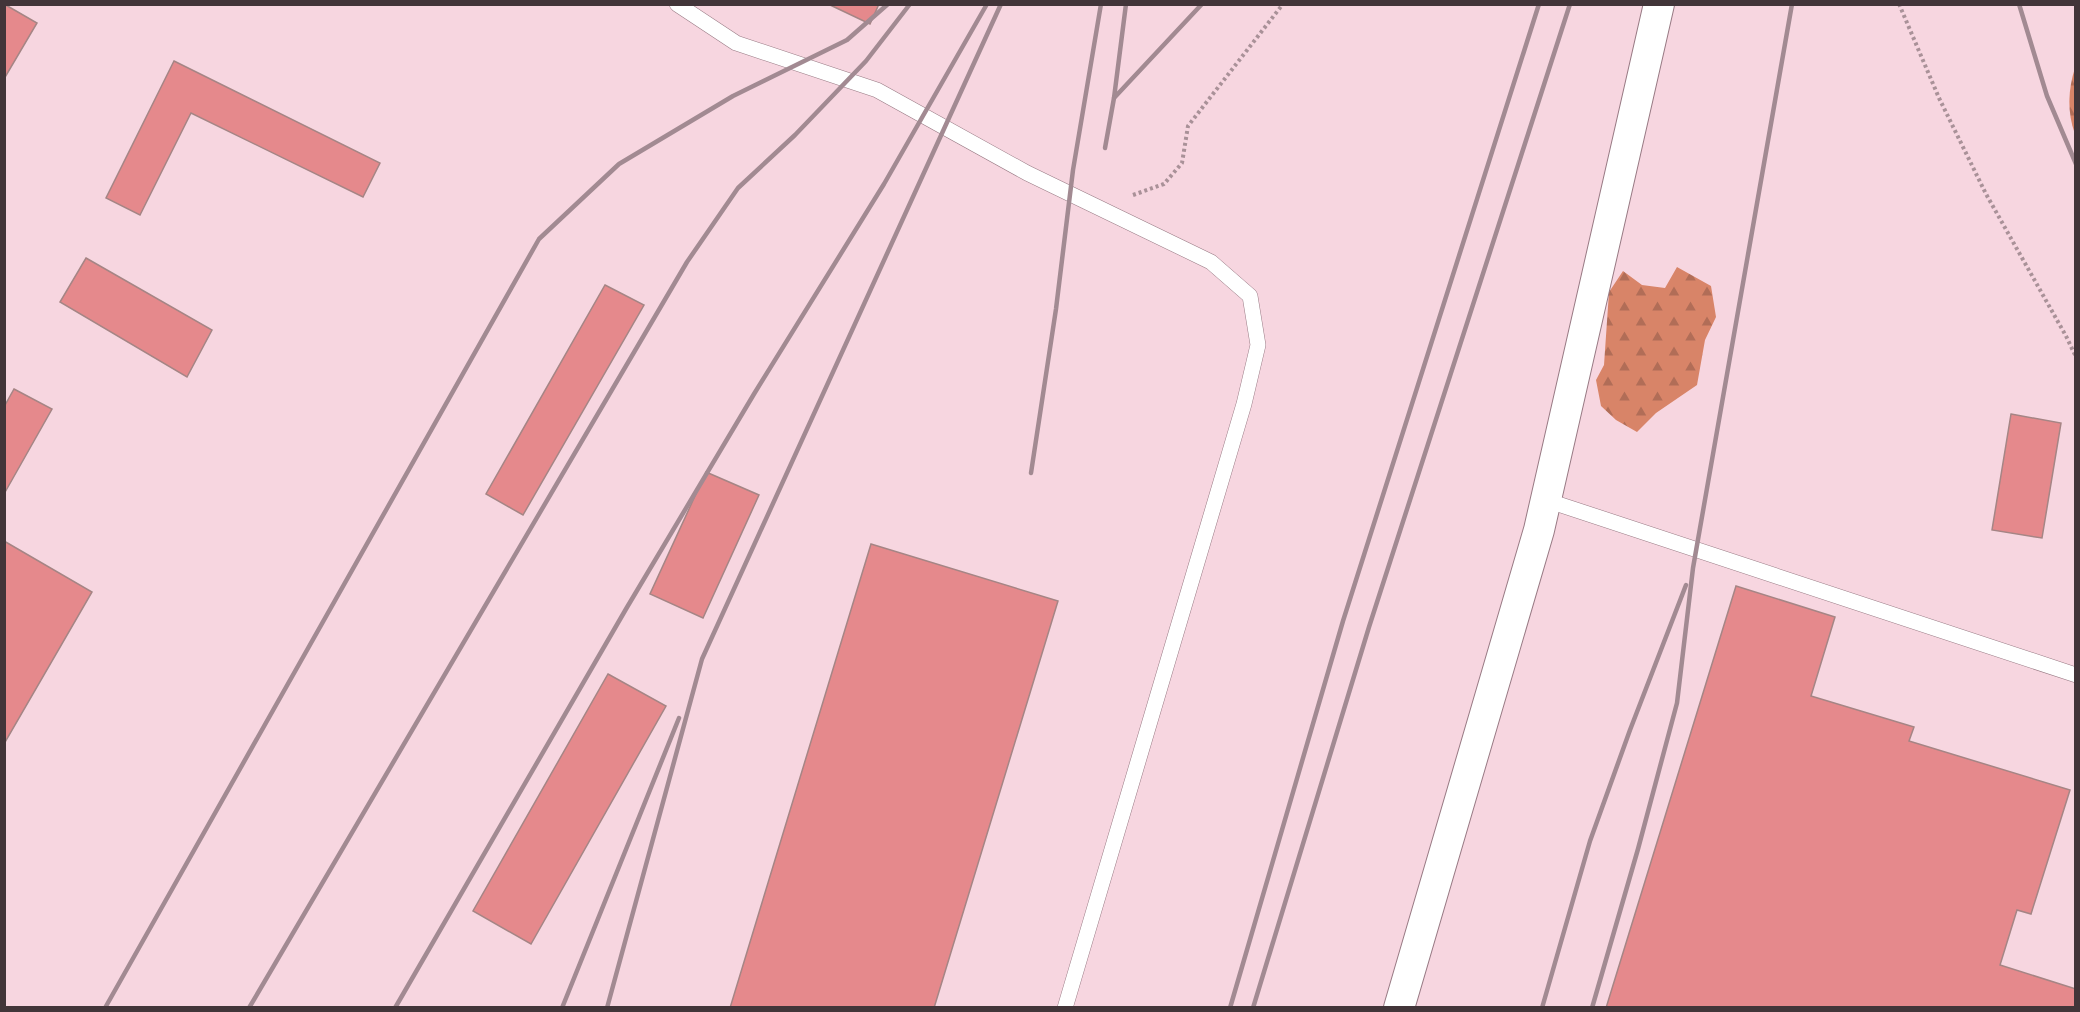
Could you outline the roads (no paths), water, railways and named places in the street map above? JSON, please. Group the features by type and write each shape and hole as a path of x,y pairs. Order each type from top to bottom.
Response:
{"street":[{"path":"1399,1008 1539,530 1659,4"}],"lane":[{"path":"676,4 736,43 877,90 1028,173 1211,262 1250,296 1258,345 1241,416 1065,1008"},
{"path":"1546,500 2076,675"}],"railway":[{"path":"105,1008 539,239 619,164 733,96 847,40 888,4"},
{"path":"249,1008 687,262 738,188 795,135 866,61 910,4"},
{"path":"395,1008 626,609 754,394 884,184 987,4"},
{"path":"607,1008 702,659 1001,4"},
{"path":"1031,473 1056,309 1073,170 1101,4"},
{"path":"1126,4 1114,98 1202,4"},
{"path":"1230,1008 1343,621 1539,4"},
{"path":"1253,1008 1369,627 1570,4"},
{"path":"1592,1008 1677,703 1693,568 1792,4"},
{"path":"2019,4 2047,96 2076,164"},
{"path":"1105,148 1114,98"},
{"path":"1542,1008 1590,841 1686,585"},
{"path":"562,1008 679,718"}]}
